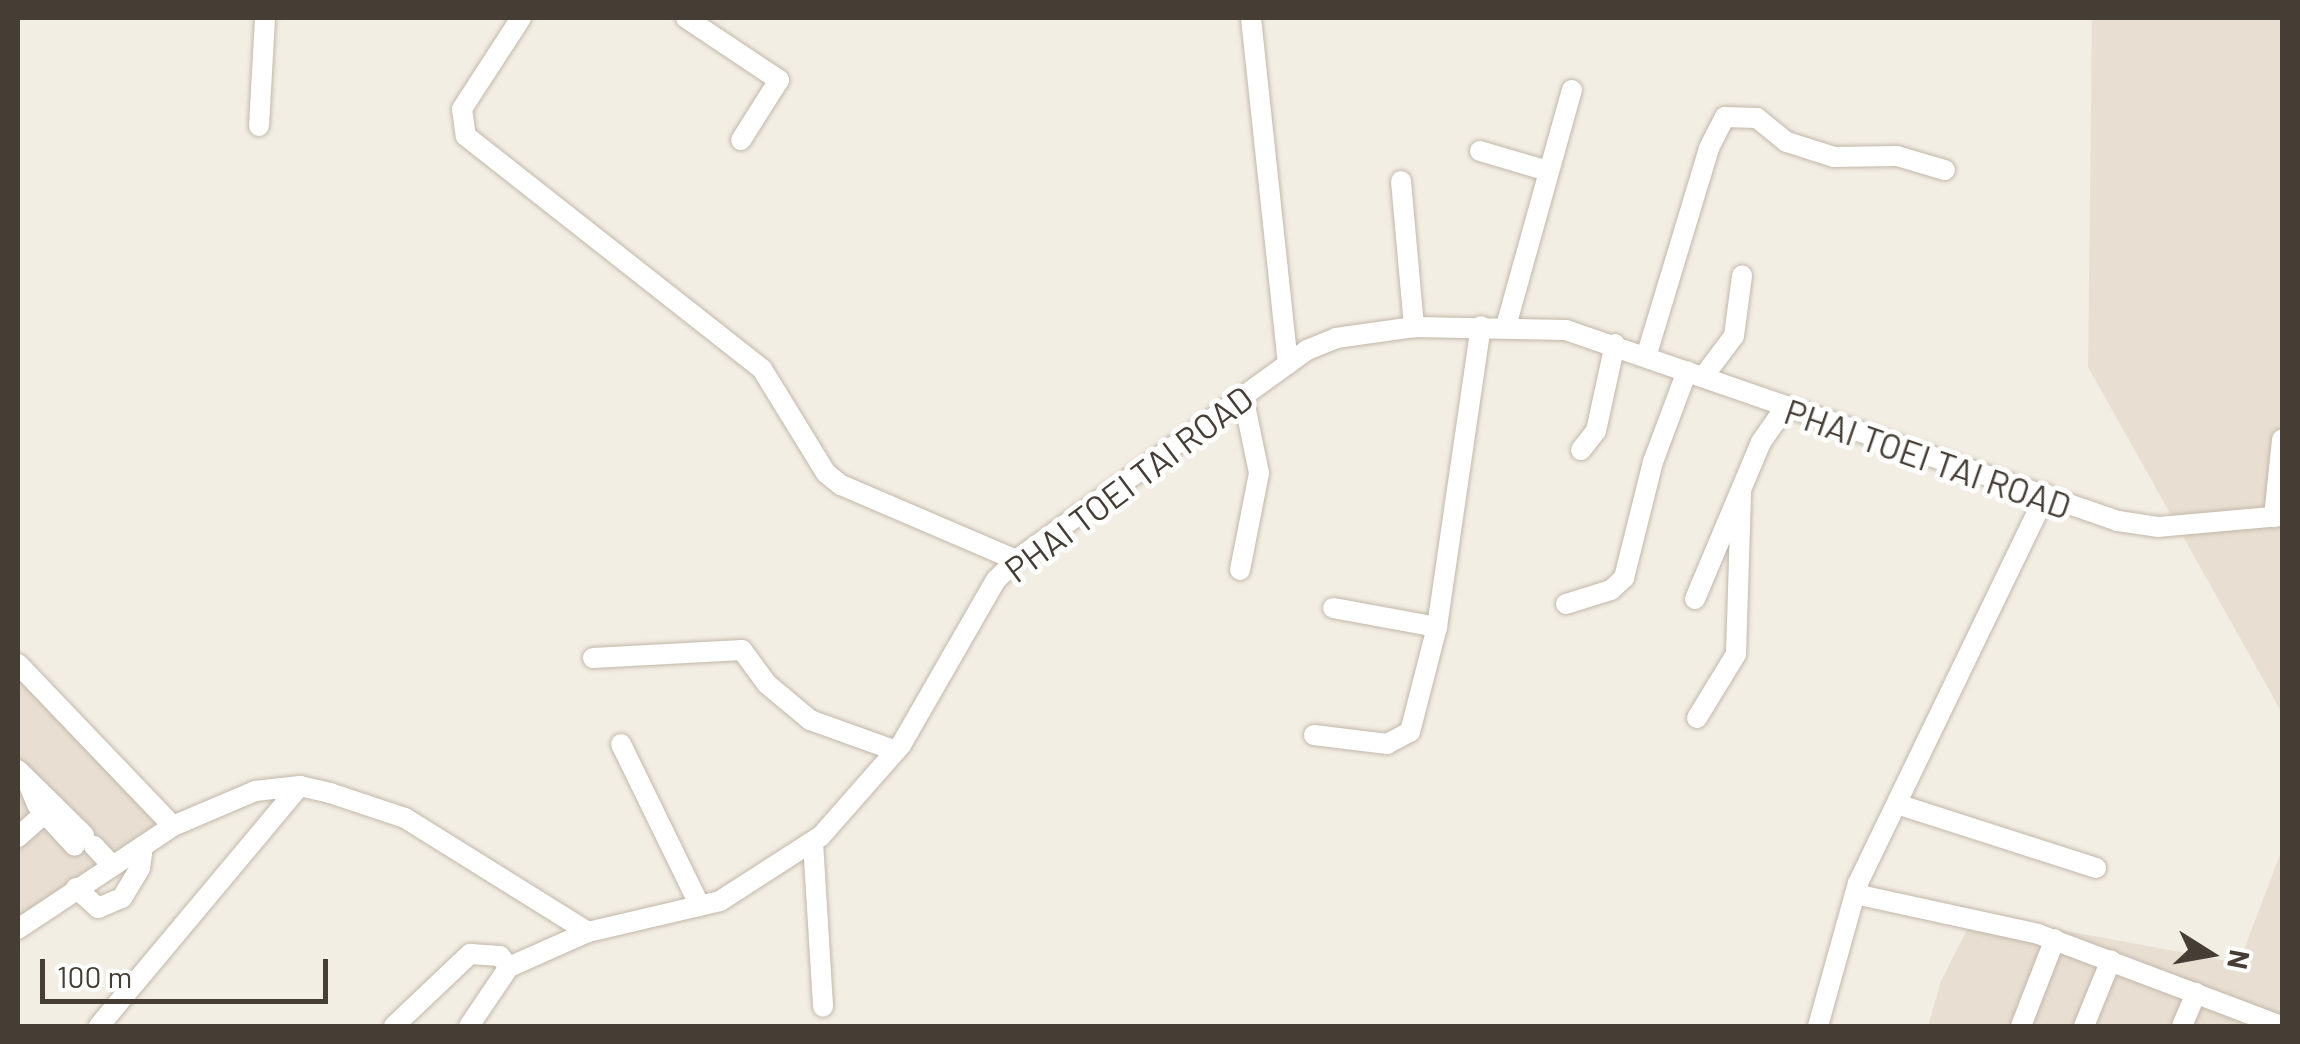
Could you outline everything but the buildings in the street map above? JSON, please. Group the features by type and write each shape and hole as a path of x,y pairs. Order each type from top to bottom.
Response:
{"street":[{"path":"259,126 264,18"},
{"path":"521,18 462,109 466,136 762,369 826,472 841,485 1016,560"},
{"path":"686,18 779,80 742,140"},
{"path":"1251,18 1288,364"},
{"path":"1506,326 1572,90"},
{"path":"1646,357 1709,148 1726,117 1757,118 1787,142 1834,157 1897,156 1944,170"},
{"path":"1480,151 1548,171"},
{"path":"1401,181 1414,327"},
{"path":"1566,604 1611,590 1624,578 1653,462 1695,374 1734,336 1742,276"},
{"path":"1314,735 1371,744 1404,740 1437,627 1482,326"},
{"name":"PHAI TOEI TAI ROAD","path":"509,967 588,932 700,906 813,842 896,751 989,592 1016,560 1288,364 1336,338 1414,327 1566,330 1615,344 1784,410 2046,494 2086,513 2158,527 2278,516"},
{"path":"1581,450 1596,431 1615,344"},
{"path":"1240,570 1258,473 1243,396"},
{"path":"1695,599 1769,425 1784,410"},
{"path":"2278,516 2282,439"},
{"path":"1698,718 1736,654 1741,494"},
{"path":"1818,1026 1855,894 2046,494"},
{"path":"1334,608 1437,627"},
{"path":"593,658 742,650 767,684 810,720 896,751"},
{"path":"18,664 173,826"},
{"path":"620,744 700,906"},
{"path":"23,775 106,869"},
{"path":"99,1026 300,786"},
{"path":"18,929 173,826 256,791 300,786 405,818 588,932"},
{"path":"1900,805 2096,868"},
{"path":"18,837 50,808"},
{"path":"813,842 823,1007"},
{"path":"76,888 98,908 122,898 140,868 143,846"},
{"path":"1855,894 2055,939 2282,1026"},
{"path":"2022,1026 2055,939"},
{"path":"394,1026 470,954 500,956 509,967 468,1026"},
{"path":"2084,1026 2111,960"},
{"path":"2182,1026 2196,993"}],"shaded area":[{"path":"2092,18 2282,18 2282,713 2088,367"},
{"path":"18,675 159,822 18,921"},
{"path":"2282,849 2282,1026 1928,1026 1941,981 1975,914 2239,963"}]}
